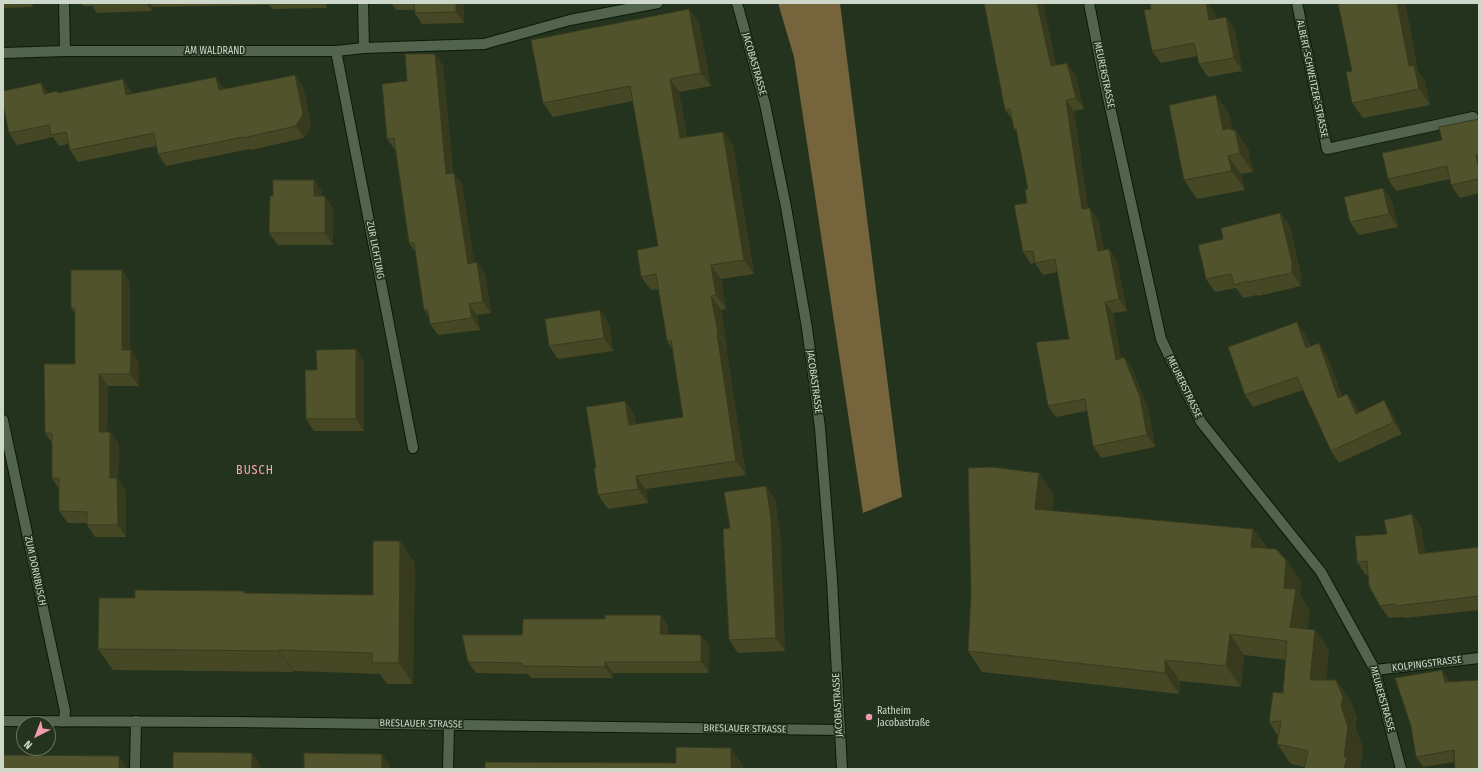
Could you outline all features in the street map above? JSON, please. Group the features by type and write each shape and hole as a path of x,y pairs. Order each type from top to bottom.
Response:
{"street":[{"path":"64,3 65,51"},
{"path":"363,3 364,48"},
{"name":"AM WALDRAND","path":"3,53 65,51 336,51 364,48 484,44 570,20 658,3"},
{"name":"JACOBASTRASSE","path":"736,3 765,104 786,208 807,328 820,428 832,580 842,769"},
{"name":"MEURERSTRASSE","path":"1089,3 1103,75 1161,339 1201,422 1321,572 1376,670 1401,769"},
{"name":"ALBERT-SCHWEITZER-STRASSE","path":"1297,3 1327,149 1473,117"},
{"name":"ZUR LICHTUNG","path":"336,51 413,448"},
{"name":"ZUM DORNBUSCH","path":"3,420 64,711 64,722"},
{"name":"KOLPINGSTRASSE","path":"1376,670 1479,658"},
{"name":"BRESLAUER STRASSE","path":"3,721 136,721 839,730"},
{"path":"136,721 136,769"},
{"path":"448,769 449,725"}],"shaded area":[{"path":"778,3 840,3 902,497 863,513 794,57"}],"building":[{"path":"414,3 456,3 456,12 415,13"},
{"path":"984,3 1037,3 1051,66 1067,63 1076,98 1066,100 1082,209 1090,208 1098,251 1109,249 1119,299 1105,302 1116,360 1124,357 1140,397 1147,435 1093,446 1085,399 1048,406 1036,342 1069,339 1055,259 1035,263 1033,251 1023,252 1014,205 1027,203 1025,189 1028,189 1016,129 1014,129 1010,109 1005,110"},
{"path":"1150,3 1206,3 1209,20 1226,17 1234,58 1199,64 1194,43 1152,51 1144,10 1151,9"},
{"path":"1338,3 1397,3 1409,66 1414,65 1419,89 1352,103 1346,72 1352,71"},
{"path":"689,9 701,73 670,79 680,138 723,132 744,260 711,265 716,295 711,296 718,333 736,461 636,476 638,489 598,495 594,468 596,468 586,407 625,401 629,425 683,417 671,340 667,341 656,274 641,277 637,250 658,246 630,86 543,103 531,40"},
{"path":"405,54 435,54 446,174 454,173 468,264 477,262 483,302 469,304 472,318 430,324 428,310 424,310 414,243 409,243 394,138 387,139 382,84 407,81"},
{"path":"295,75 303,114 296,126 243,138 158,154 154,133 70,150 66,132 51,135 49,125 9,133 3,105 3,91 41,83 44,94 57,91 58,93 123,79 126,95 216,77 219,90"},
{"path":"1216,95 1223,130 1231,128 1231,130 1235,130 1240,153 1228,156 1232,171 1184,180 1169,105"},
{"path":"1479,119 1479,155 1476,155 1479,179 1451,185 1447,166 1388,179 1382,153 1442,140 1439,127"},
{"path":"273,180 314,180 314,196 325,196 325,233 269,233 270,196 273,196"},
{"path":"1383,188 1389,214 1350,222 1344,197"},
{"path":"1280,213 1292,262 1292,273 1234,285 1231,274 1206,279 1198,245 1223,239 1221,228"},
{"path":"71,270 122,270 122,350 131,350 130,374 99,374 99,432 110,432 110,478 117,478 118,525 87,525 87,512 59,511 59,478 52,478 52,433 45,433 44,364 75,364 75,309 71,308"},
{"path":"600,310 604,338 549,346 545,319"},
{"path":"1297,322 1306,348 1319,343 1338,398 1347,394 1356,414 1384,400 1394,422 1331,451 1297,377 1245,395 1228,347"},
{"path":"356,349 356,419 306,419 305,370 317,370 316,350"},
{"path":"992,467 1039,473 1035,509 1253,529 1251,547 1276,549 1286,560 1284,588 1296,589 1290,627 1315,630 1310,680 1336,680 1343,697 1341,706 1348,727 1344,757 1347,757 1344,769 1304,769 1308,751 1277,744 1281,721 1269,722 1273,692 1283,693 1287,641 1230,634 1226,666 1165,660 1165,673 968,651 971,593 968,468"},
{"path":"766,486 771,519 776,638 729,640 723,529 730,528 724,492"},
{"path":"1412,514 1419,554 1479,547 1479,596 1396,606 1395,604 1380,606 1369,586 1367,561 1357,562 1355,536 1387,534 1384,520"},
{"path":"373,541 400,541 399,663 372,663 372,653 278,650 98,649 99,598 135,598 135,590 244,591 244,593 373,595"},
{"path":"605,615 661,615 660,634 701,635 701,662 605,662 605,667 523,666 522,663 468,662 462,635 522,635 523,619 605,619"},
{"path":"1442,670 1445,682 1479,680 1479,769 1455,769 1454,750 1416,757 1411,726 1395,678"},
{"path":"676,747 731,748 731,769 485,769 485,762 676,763"},
{"path":"173,752 252,753 252,769 173,769"},
{"path":"304,753 382,754 382,769 304,769"},
{"path":"3,755 119,756 119,769 3,769"}],"place":[{"name":"Ratheim Jacobastraße","path":"869,717"}],"district":[{"name":"BUSCH","path":"255,471"}]}
